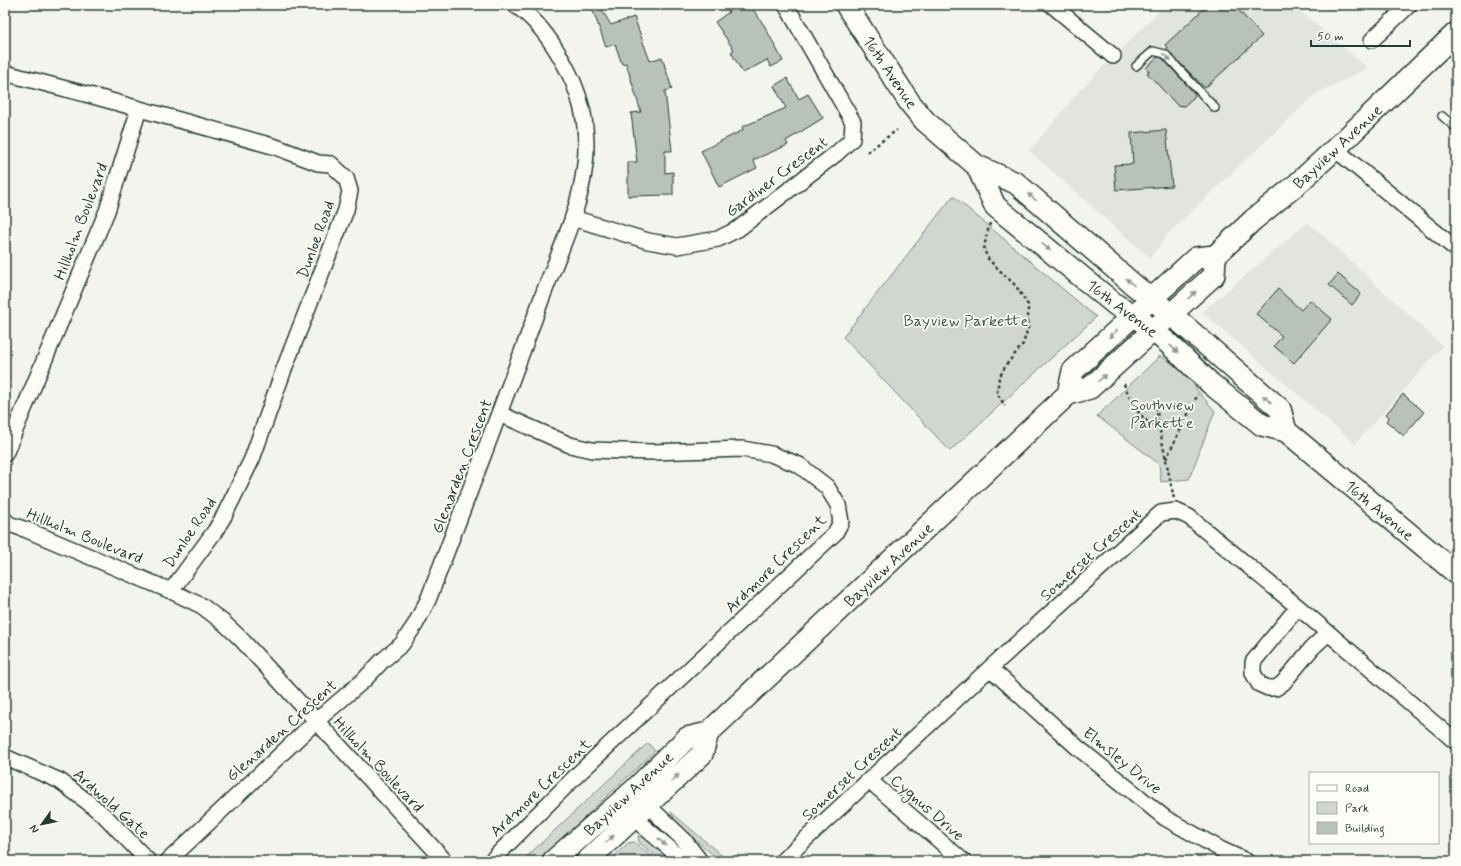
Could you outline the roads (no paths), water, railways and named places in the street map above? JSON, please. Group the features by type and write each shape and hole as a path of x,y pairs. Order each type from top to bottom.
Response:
{"main road":[{"name":"16th Avenue","path":"846,5 910,103 925,121 977,166 1016,183 1135,286 1172,315 1280,409 1286,431"},
{"name":"Bayview Avenue","path":"587,861 687,738 708,733 1068,394 1090,388 1172,315 1214,275 1215,256 1253,220 1296,185 1336,149 1456,33"},
{"name":"16th Avenue","path":"977,166 995,206 1116,305 1134,315 1168,343 1211,384 1262,425 1286,431 1456,573"},
{"path":"1068,394 1073,371 1196,258 1215,256"},
{"name":"Bayview Avenue","path":"553,861 633,803"}],"street":[{"name":"Gardiner Crescent","path":"573,218 648,241 677,246 718,239 738,229 837,153 852,139 853,122 786,5"},
{"path":"1052,5 1113,56"},
{"name":"Glenarden Crescent","path":"168,861 316,722 402,644 415,625 428,600 500,414 541,300 573,218 586,163 582,110 574,85 560,54 521,7"},
{"path":"1372,40 1401,8"},
{"name":"Dunloe Road","path":"5,73 276,147 318,163 331,164 346,178 350,192 346,210 284,369 252,459 218,526 171,591"},
{"name":"Hillholm Boulevard","path":"5,454 107,210 139,109"},
{"path":"1336,149 1456,249"},
{"name":"Ardmore Crescent","path":"491,861 578,774 834,533 841,522 838,506 827,487 799,465 771,454 742,449 652,452 592,450 570,444 500,414"},
{"name":"Somerset Crescent","path":"782,861 990,668 1161,513 1176,511 1189,517 1298,607"},
{"name":"Hillholm Boulevard","path":"5,520 9,524 27,530 171,591 202,606 224,623 240,638 445,861"},
{"path":"1328,632 1312,648 1283,683 1276,688 1268,688 1260,684 1253,673 1253,662 1298,607 1328,632 1456,742"},
{"name":"Elmsley Drive","path":"990,668 1077,747 1165,818 1222,850 1246,861"},
{"name":"Ardwold Gate","path":"5,757 60,781 106,817 148,861"},
{"name":"Cygnus Drive","path":"870,780 963,861"},
{"path":"633,803 676,854 699,861"}],"lane":[{"path":"1136,66 1153,51 1165,54 1215,108"},
{"path":"1442,116 1456,128"}],"park label":[{"name":"Bayview Parkette","path":"966,320"},
{"name":"Southview Parkette","path":"1162,413"}]}
